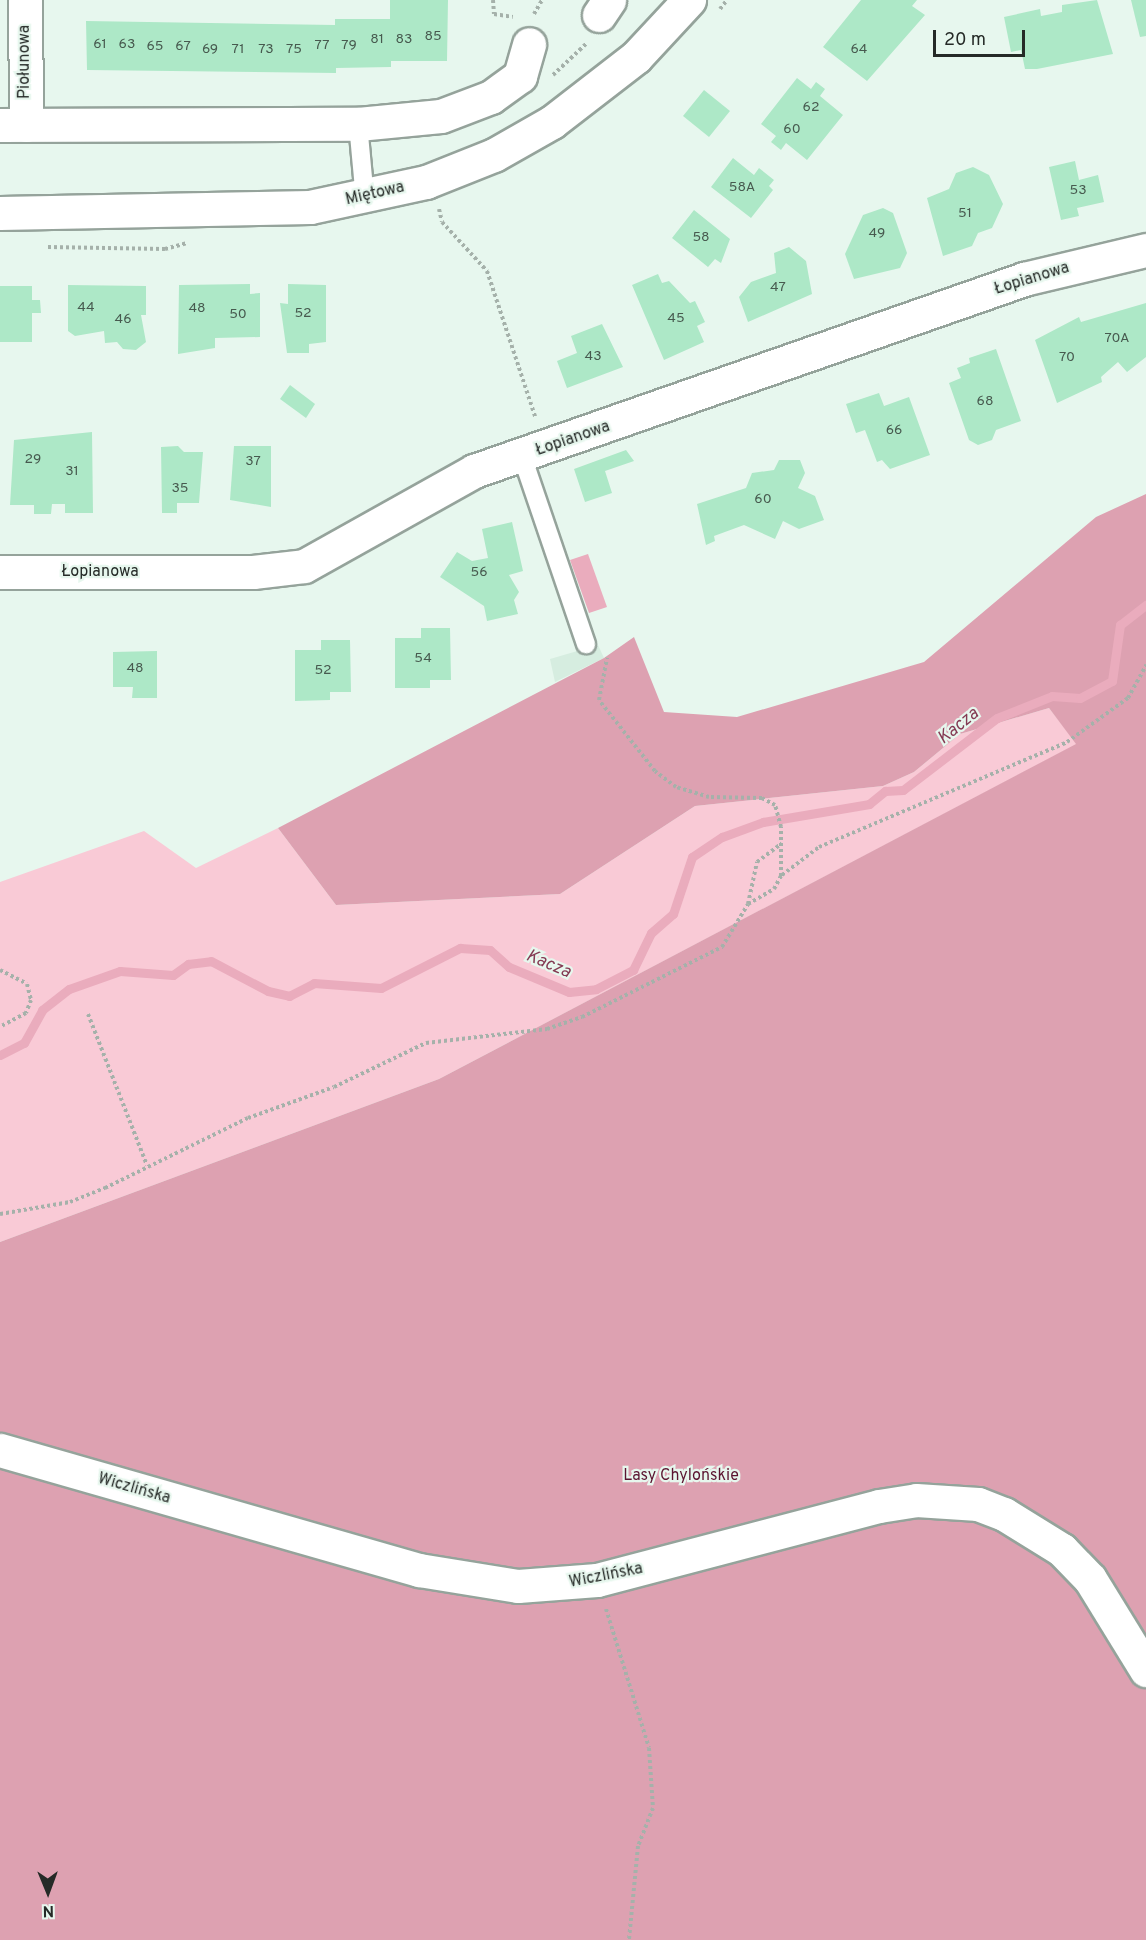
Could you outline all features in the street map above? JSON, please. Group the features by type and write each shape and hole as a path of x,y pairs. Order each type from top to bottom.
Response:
{"street":[{"name":"Piołunowa","path":"13,125 25,0"},
{"name":"Miętowa","path":"0,213 252,210 365,199 494,155 552,122 636,57 688,0"},
{"path":"13,125 358,124 441,116 491,97 520,76 530,32"},
{"name":"Łopianowa","path":"0,572 281,572 321,558 474,471 1024,279 1146,250"},
{"name":"Wiczlińska","path":"0,1450 454,1578 518,1586 597,1580 879,1506 916,1500 978,1504 1033,1530 1069,1558 1090,1579 1146,1670"}],"lane":[{"path":"358,124 365,199"},
{"path":"533,452 586,644"}],"path":[{"path":"493,0 494,14 530,32"},
{"path":"538,6 542,0"},
{"path":"520,76 541,81 557,74 587,44 604,8"},
{"path":"441,220 487,272 533,452"},
{"path":"586,644 599,643 607,655 599,700 656,771 676,787 709,797 762,798 775,805 781,827 781,876"},
{"path":"747,904 774,889 781,876 819,847 1067,742 1128,699 1146,665"},
{"path":"0,1214 70,1202 147,1165 426,1043 547,1029 582,1017 722,947 747,904 757,862 782,843"},
{"path":"0,970 27,984 31,1000 26,1013 0,1027"},
{"path":"88,1014 147,1165"},
{"path":"597,1580 649,1748 653,1808 638,1846 629,1940"}],"shaded area":[{"path":"588,554 607,607 589,613 570,560"},
{"path":"598,645 604,658 555,682 550,659"},
{"path":"1049,708 1077,744 439,1079 0,1242 0,882 144,831 196,868 278,828 336,905 560,894 695,806 883,786 914,772 960,734"}],"green space":[{"name":"Lasy Chylońskie","path":"1146,494 1146,1940 0,1940 0,1242 439,1079 1076,744 1049,708 960,734 914,772 883,786 695,806 560,894 336,905 278,828 604,658 634,637 664,712 737,717 924,662 1096,517"}],"building":[{"path":"390,0 448,0 447,61 391,61 391,67 336,68 336,73 87,70 86,21 335,25 335,19 390,19"},
{"path":"861,0 917,0 912,6 925,15 867,81 823,47"},
{"path":"1097,0 1113,54 1037,69 1025,69 1021,50 1011,52 1004,17 1040,9 1041,16 1062,12 1062,5"},
{"path":"1131,0 1146,0 1146,36 1140,37"},
{"path":"797,78 811,89 816,82 825,89 820,96 843,115 807,160 786,143 781,150 771,142 776,136 761,124"},
{"path":"704,90 730,111 709,137 683,116"},
{"path":"733,158 754,175 759,168 774,180 769,186 773,190 751,218 711,187"},
{"path":"1075,161 1079,180 1098,175 1104,202 1077,208 1079,216 1061,220 1049,167"},
{"path":"973,167 989,175 1003,204 992,228 978,233 972,246 943,256 927,198 949,189 956,173"},
{"path":"883,208 893,213 907,253 900,268 854,279 845,254 863,215"},
{"path":"694,210 730,239 721,263 715,259 708,267 672,238"},
{"path":"789,247 806,261 812,294 748,322 739,297 751,282 776,273 774,253"},
{"path":"658,274 662,283 669,281 690,303 695,301 705,322 697,326 704,342 664,360 632,285"},
{"path":"250,284 250,294 260,293 260,337 215,338 215,348 178,354 179,285"},
{"path":"288,284 326,285 326,342 309,344 309,353 287,353 280,303 288,304"},
{"path":"68,285 146,286 146,315 141,315 146,342 136,350 123,349 117,342 105,343 104,331 75,336 68,331"},
{"path":"0,286 32,286 32,300 40,300 41,313 32,313 32,342 0,342"},
{"path":"1146,303 1146,357 1127,372 1118,362 1101,377 1102,382 1057,403 1035,340 1079,317 1081,322"},
{"path":"602,324 623,367 567,388 557,361 577,353 571,336"},
{"path":"996,349 1021,421 996,430 992,440 978,445 969,440 949,383 961,378 957,368 970,363 969,358"},
{"path":"290,385 315,404 306,418 280,399"},
{"path":"879,393 884,406 909,397 930,455 890,469 882,460 877,462 865,430 856,433 846,404"},
{"path":"92,432 93,513 65,513 65,504 52,504 51,514 34,514 34,505 10,505 14,440"},
{"path":"178,446 184,452 203,452 199,503 177,503 177,513 162,513 161,447"},
{"path":"234,446 271,446 271,507 230,500"},
{"path":"626,450 634,461 605,471 612,493 585,502 574,469"},
{"path":"779,460 800,460 805,473 798,488 815,496 824,520 799,529 783,521 775,539 744,525 714,536 715,541 706,545 697,504 746,488 752,473 774,470"},
{"path":"512,522 523,571 509,575 519,592 514,600 518,614 487,621 484,606 440,577 457,552 472,561 488,558 482,529"},
{"path":"421,628 450,628 451,680 430,680 430,688 395,688 395,638 421,638"},
{"path":"321,640 350,640 351,692 330,692 330,700 295,701 295,650 321,650"},
{"path":"157,651 157,698 132,698 133,687 113,687 113,652"}],"waterway":[{"name":"Kacza","path":"0,1055 24,1043 42,1010 69,989 120,971 173,975 188,964 211,961 268,991 289,996 314,983 381,988 460,948 490,950 509,967 569,992 596,989 633,970 651,933 673,914 692,857 722,837 763,822 869,804 885,791 903,790 997,718 1052,696 1080,698 1112,681 1120,625 1146,605"}]}
